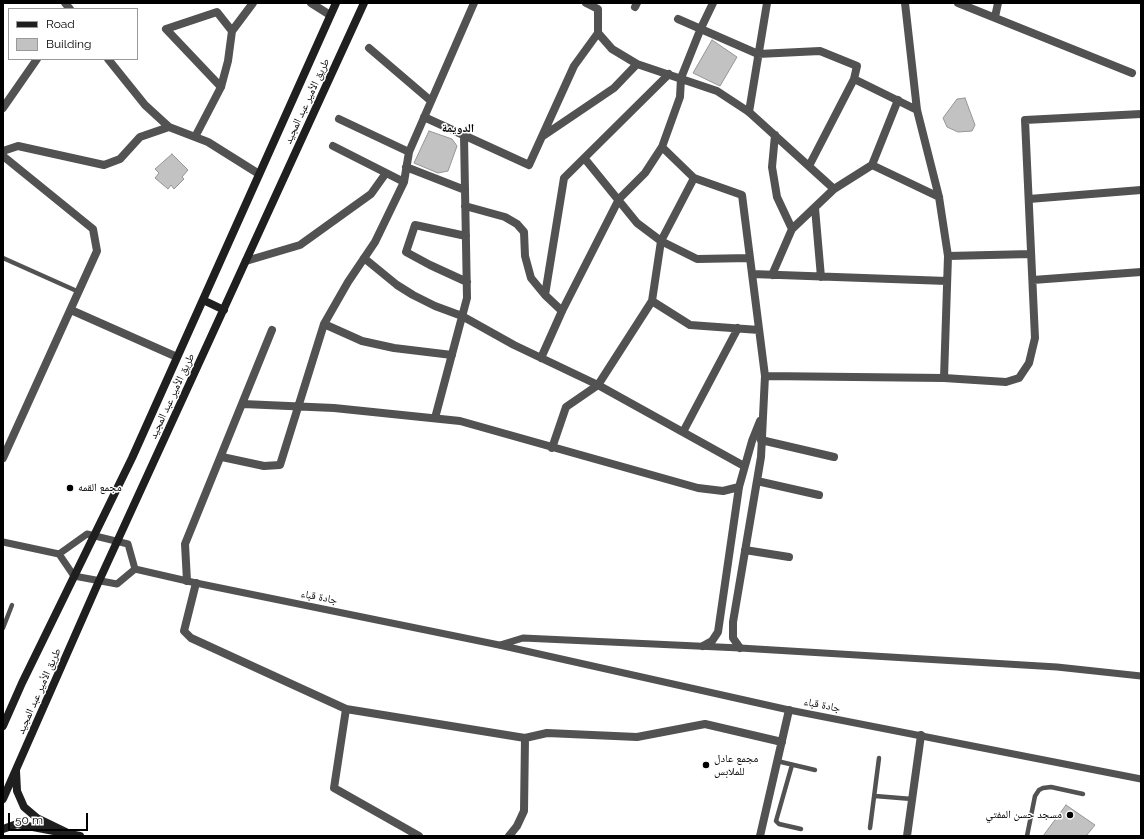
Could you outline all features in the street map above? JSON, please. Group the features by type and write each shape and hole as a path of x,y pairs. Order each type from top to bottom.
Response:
{"main road":[{"name":"طريق الأمير عبد المجيد","path":"3,726 74,576 106,515 336,3"},
{"name":"طريق الأمير عبد المجيد","path":"3,799 99,581 364,3"},
{"path":"203,300 224,310"},
{"path":"16,771 17,791 24,807 36,818 68,833"},
{"path":"3,829 17,824 80,836"}],"street":[{"path":"218,3 217,12 232,31"},
{"path":"195,137 221,87 232,31 253,3"},
{"path":"311,3 330,15"},
{"path":"222,458 264,466 280,465 324,324 375,242 404,182 409,152 474,3"},
{"path":"424,117 529,165 574,66 598,33 598,9 586,3"},
{"path":"540,358 562,311 619,199 645,173 662,147 680,97 681,78 701,28 714,3"},
{"path":"749,112 767,3"},
{"path":"905,3 917,110 939,197 948,256 944,378"},
{"path":"958,3 1132,73"},
{"path":"995,17 998,3"},
{"path":"217,12 166,29 221,87"},
{"path":"678,19 758,54 820,51 857,66 854,80 809,166"},
{"path":"598,33 612,49 637,64 717,91 749,112 834,189"},
{"path":"369,48 431,101"},
{"path":"3,108 36,60"},
{"path":"109,60 145,105 169,127 208,142 259,174"},
{"path":"542,136 614,88 637,64"},
{"path":"545,295 564,178 585,159 669,74"},
{"path":"854,80 917,110"},
{"path":"772,275 792,230 834,189 872,165 898,100"},
{"path":"765,376 944,378 1006,382 1019,378 1029,363 1036,338 1025,120 1141,114"},
{"path":"339,119 409,152"},
{"path":"3,151 18,146 104,165 120,159 140,137 169,127"},
{"path":"776,135 772,167 777,197 792,230"},
{"path":"435,418 467,298 464,136"},
{"path":"333,146 404,182"},
{"path":"662,147 694,178 742,195 765,376 757,481 733,622 733,638 740,648"},
{"path":"3,156 93,229 97,251 3,458"},
{"path":"585,159 637,223 661,241 697,259 750,258"},
{"path":"872,165 939,197"},
{"path":"406,167 465,190"},
{"path":"246,261 300,245 370,194 386,173"},
{"path":"552,448 566,407 598,385 652,301 661,241 694,178"},
{"path":"1029,199 1141,190"},
{"path":"465,206 505,217 517,224 524,232 526,256 531,278 545,295 562,311"},
{"path":"814,208 821,277"},
{"path":"466,236 415,225 406,252 467,282"},
{"path":"948,256 1031,254"},
{"path":"364,258 397,285 435,306 462,316 540,358 598,385 744,466"},
{"path":"1033,280 1141,272"},
{"path":"752,274 947,281"},
{"path":"652,301 690,325 759,330"},
{"path":"71,310 177,357"},
{"path":"324,324 362,341 452,355"},
{"path":"683,432 738,328"},
{"path":"187,581 185,544 222,458 272,330"},
{"path":"243,404 334,408 460,421 698,488 722,491 739,487"},
{"path":"703,646 712,641 718,632 739,487 752,441 763,415"},
{"path":"761,440 834,457"},
{"path":"757,481 819,495"},
{"path":"3,542 59,554 74,576 117,584 135,569 128,544 87,534 59,554"},
{"path":"745,550 789,557"},
{"name":"جادة قباء","path":"135,569 196,583 499,645 789,710 1141,779"},
{"path":"196,583 184,631 191,638 346,709 525,738 547,733 637,737 705,724 782,742"},
{"name":"جادة قباء","path":"499,645 523,638 703,646 1057,667 1141,676"},
{"path":"346,709 334,788 419,836"},
{"path":"760,836 789,710"},
{"path":"907,836 921,735"},
{"path":"509,836 517,826 524,811 525,738"}],"lane":[{"path":"3,258 79,292"},
{"path":"3,628 12,605"},
{"path":"870,828 879,758"},
{"path":"777,762 815,770"},
{"path":"792,765 776,821 779,824 801,829"},
{"path":"1027,836 1035,796 1039,790 1051,787 1083,794"},
{"path":"875,796 912,799"}],"building":[{"path":"712,40 737,57 720,86 693,73"},
{"path":"965,98 975,125 972,131 958,132 947,127 943,118 957,99"},
{"path":"429,131 452,139 457,146 448,171 438,173 414,163"},
{"path":"172,154 188,170 182,177 184,179 174,189 171,185 168,189 155,178 159,173 155,169"},
{"name":"مسجد حسن المفتي","path":"1066,805 1095,825 1086,836 1043,836"}],"place":[{"name":"مجمع القمه","path":"70,488"},
{"name":"مجمع عادل للملابس","path":"706,765"},
{"name":"مسجد حسن المفتي","path":"1070,815"}],"district":[{"name":"الدويمة","path":"458,128"}]}
